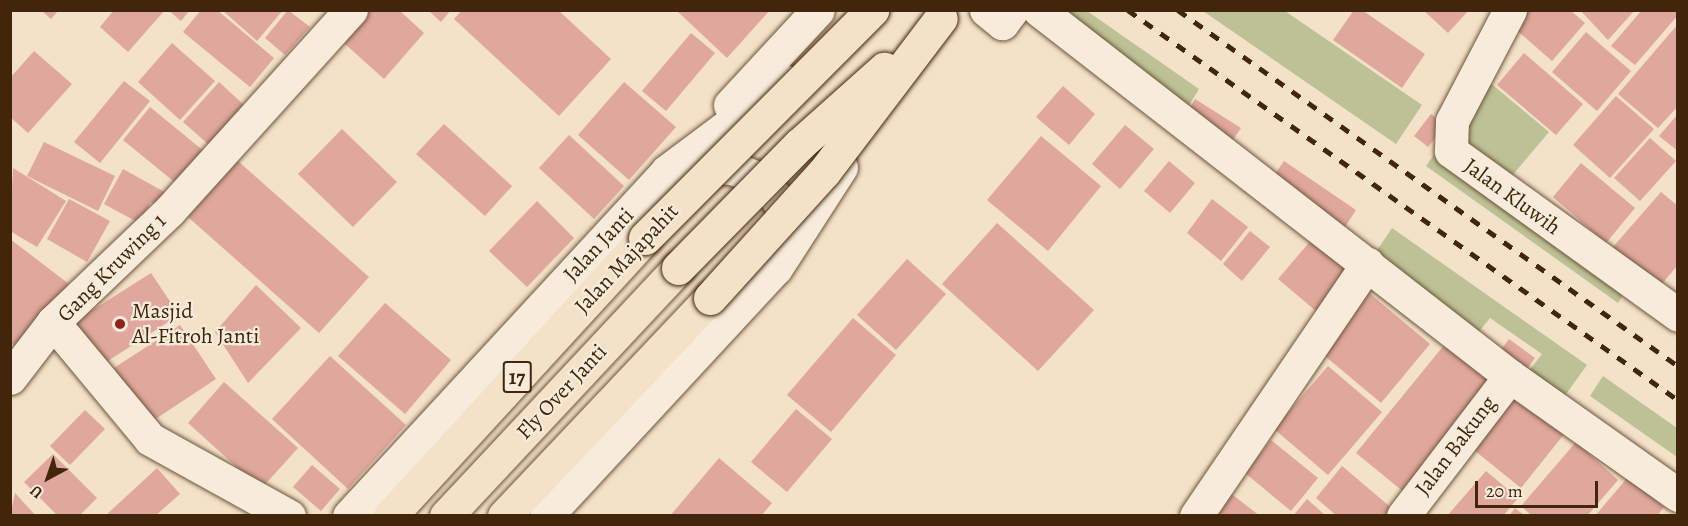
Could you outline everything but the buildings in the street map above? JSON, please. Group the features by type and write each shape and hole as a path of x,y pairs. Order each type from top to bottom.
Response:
{"highway":[{"name":"Jalan Majapahit","path":"390,516 645,238 872,10"},
{"name":"Jalan Majapahit","path":"678,268 800,144 944,13"},
{"path":"504,516 824,172 944,13"},
{"name":"Fly Over Janti","path":"446,516 678,268"}],"street":[{"name":"Gang Kruwing 1","path":"288,516 150,439 53,322 170,210 351,10"},
{"path":"667,171 818,10"},
{"name":"Jalan Janti","path":"349,516 667,171 881,10"},
{"path":"986,10 1002,23 1012,10"},
{"path":"1039,10 1510,376 1677,495"},
{"name":"Jalan Kluwih","path":"1510,10 1452,121 1451,151 1675,310"},
{"path":"546,516 776,268 944,13"},
{"path":"667,171 700,165 755,177 776,197 787,218 789,238 776,268"},
{"path":"1196,516 1366,264"},
{"path":"10,378 53,322"},
{"name":"Jalan Bakung","path":"1403,516 1510,376"}],"green space":[{"path":"1046,11 1087,11 1199,89 1183,115"},
{"path":"1203,11 1285,11 1422,105 1396,144"},
{"path":"1488,81 1549,132 1511,177 1458,139"},
{"path":"1435,153 1627,290 1618,303 1426,166"},
{"path":"1392,228 1587,365 1564,397 1528,372 1542,354 1490,318 1477,334 1372,258"},
{"path":"1603,376 1677,428 1677,457 1590,396"}],"railway":[{"path":"1128,10 1678,400"},
{"path":"1178,10 1678,366"}],"place":[{"name":"Masjid Al-Fitroh Janti","path":"120,324"}]}
